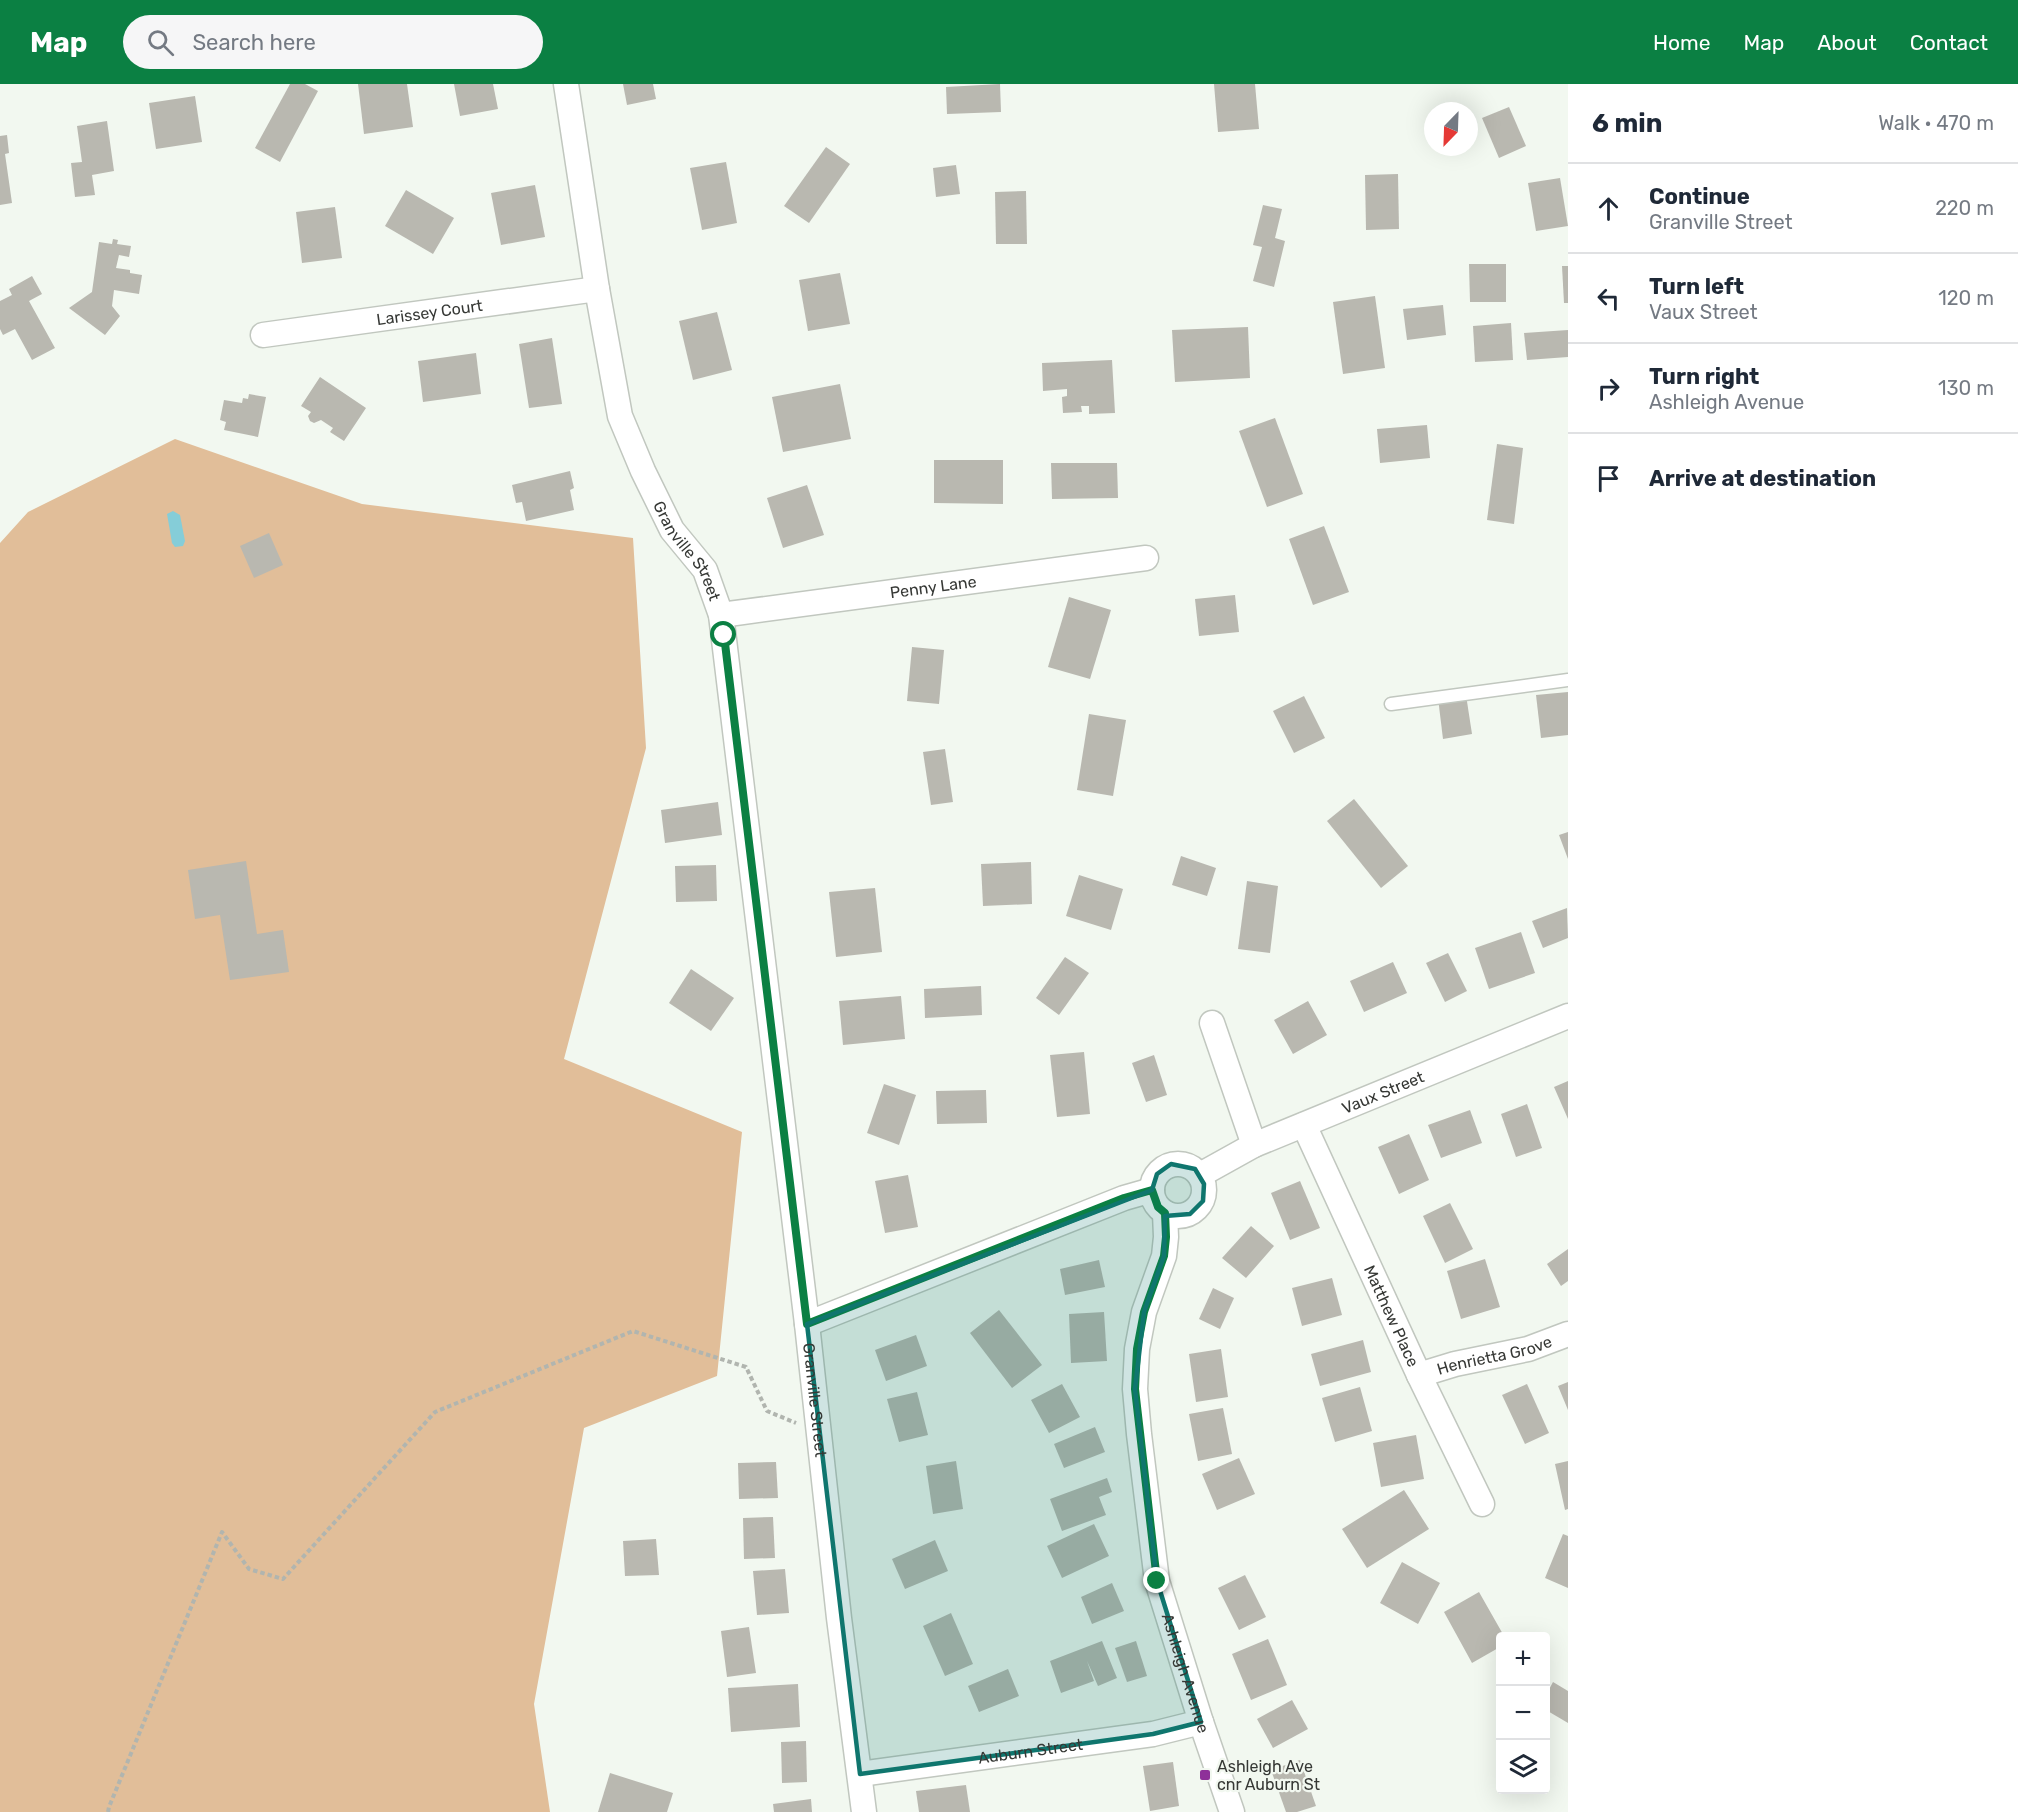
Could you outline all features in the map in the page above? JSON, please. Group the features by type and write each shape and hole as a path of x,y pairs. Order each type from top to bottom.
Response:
{"street":[{"name":"Granville Street","path":"566,84 597,289 620,416 643,471 672,530 705,570 721,615 807,1324 839,1618 864,1812"},
{"name":"Larissey Court","path":"262,335 597,289"},
{"name":"Penny Lane","path":"721,615 1146,558"},
{"name":"Vaux Street","path":"1200,1175 1254,1145 1568,1016"},
{"path":"1212,1023 1254,1145"},
{"name":"Matthew Place","path":"1304,1125 1419,1375 1482,1504"},
{"path":"1170,1164 1187,1165 1195,1169 1200,1175 1205,1193 1203,1201 1197,1208 1182,1216 1173,1216 1158,1207 1152,1190 1157,1174 1170,1164"},
{"path":"807,1324 1124,1198 1152,1190"},
{"name":"Ashleigh Avenue","path":"1165,1213 1164,1256 1144,1312 1137,1349 1135,1389 1157,1581 1232,1812"},
{"name":"Henrietta Grove","path":"1419,1375 1455,1364 1528,1349 1568,1334"},
{"name":"Auburn Street","path":"860,1774 1152,1734 1201,1722"}],"lane":[{"path":"1391,704 1568,680"}],"path":[{"path":"108,1812 222,1532 249,1569 283,1579 435,1412 633,1331 746,1367 767,1411 819,1433"}],"highlighted area":[{"path":"1171,1164 1195,1169 1204,1184 1203,1201 1190,1214 1165,1216 1164,1256 1144,1312 1135,1389 1157,1581 1201,1722 1153,1734 860,1774 807,1324 1152,1190 1157,1174"}],"shaded area":[{"path":"175,439 362,504 633,538 646,748 564,1059 742,1132 717,1376 584,1428 534,1704 550,1812 0,1812 0,543 28,512"}],"water":[{"path":"173,511 180,515 185,541 183,546 175,547 172,543 167,514"}],"building":[{"path":"290,84 305,84 318,91 280,162 255,148"},
{"path":"358,84 407,84 413,127 364,134"},
{"path":"454,84 493,84 498,109 460,116"},
{"path":"623,84 653,84 656,99 627,105"},
{"path":"1000,84 1001,112 947,114 946,87"},
{"path":"1214,84 1255,84 1259,129 1218,132"},
{"path":"195,96 202,142 156,149 149,103"},
{"path":"1509,107 1526,146 1499,158 1482,118"},
{"path":"107,121 114,171 92,175 95,195 75,197 71,163 82,162 77,126"},
{"path":"7,135 9,153 5,154 12,203 0,205 0,136"},
{"path":"826,147 850,164 809,223 784,206"},
{"path":"726,162 737,223 702,230 690,168"},
{"path":"956,165 960,194 936,197 933,168"},
{"path":"1398,174 1399,229 1366,230 1365,175"},
{"path":"1560,178 1568,226 1536,231 1528,183"},
{"path":"535,185 545,237 501,245 491,193"},
{"path":"406,190 454,218 433,254 385,226"},
{"path":"1026,191 1027,244 996,244 995,192"},
{"path":"1263,205 1282,209 1275,238 1285,241 1274,287 1253,281 1262,247 1253,245"},
{"path":"335,207 342,258 302,263 296,212"},
{"path":"113,239 118,240 117,244 131,246 129,257 119,255 116,268 142,275 139,294 114,290 112,306 120,316 105,335 69,308 92,292 99,242 112,244"},
{"path":"1469,264 1506,264 1506,302 1470,302"},
{"path":"1562,266 1568,266 1568,303 1564,303"},
{"path":"840,273 850,324 808,331 799,280"},
{"path":"32,276 42,294 29,301 55,348 32,360 15,329 3,335 0,329 0,301 12,295 9,289"},
{"path":"1375,296 1385,368 1343,374 1333,302"},
{"path":"1443,305 1446,335 1407,340 1403,309"},
{"path":"717,312 732,370 693,380 679,321"},
{"path":"1511,323 1513,360 1475,362 1473,326"},
{"path":"1248,327 1250,378 1175,382 1172,330"},
{"path":"1568,330 1568,357 1527,360 1524,333"},
{"path":"552,338 562,404 529,408 519,344"},
{"path":"476,353 481,394 423,402 418,361"},
{"path":"1112,360 1115,413 1089,414 1089,406 1081,406 1082,412 1063,413 1062,397 1067,396 1067,389 1043,391 1042,363"},
{"path":"320,377 366,408 344,441 330,432 333,428 321,420 314,423 310,421 308,416 311,412 301,406"},
{"path":"840,384 851,439 783,452 772,397"},
{"path":"249,394 266,397 258,437 224,430 226,422 220,420 224,400 242,403 243,398 248,399"},
{"path":"1275,418 1303,494 1267,507 1239,431"},
{"path":"1427,425 1430,458 1380,463 1377,429"},
{"path":"1497,444 1523,448 1514,524 1487,520"},
{"path":"934,460 1003,460 1003,504 934,503"},
{"path":"1051,463 1117,463 1118,498 1052,499"},
{"path":"570,471 574,488 570,490 574,510 526,521 522,502 516,503 512,485"},
{"path":"807,485 824,535 783,548 767,498"},
{"path":"1324,526 1349,592 1313,605 1289,539"},
{"path":"269,533 283,565 254,578 240,546"},
{"path":"1235,595 1239,632 1199,636 1195,599"},
{"path":"1069,597 1111,610 1090,679 1048,667"},
{"path":"912,647 944,650 939,704 907,701"},
{"path":"1568,692 1568,735 1541,738 1536,695"},
{"path":"1466,695 1472,734 1443,739 1438,698"},
{"path":"1304,696 1325,738 1294,753 1273,711"},
{"path":"1089,714 1126,720 1113,796 1077,790"},
{"path":"945,749 953,802 931,805 923,752"},
{"path":"1354,799 1408,866 1381,888 1327,821"},
{"path":"718,802 722,835 665,843 661,810"},
{"path":"1568,832 1568,859 1559,835"},
{"path":"1181,856 1216,868 1207,896 1172,885"},
{"path":"246,861 257,934 283,930 289,972 230,980 220,915 195,919 188,870"},
{"path":"1031,862 1032,904 983,906 981,864"},
{"path":"716,865 717,901 676,902 675,866"},
{"path":"1079,875 1123,889 1111,930 1066,916"},
{"path":"1247,881 1278,886 1270,953 1238,949"},
{"path":"875,888 882,952 836,957 829,892"},
{"path":"1567,908 1568,938 1543,948 1532,921"},
{"path":"1521,932 1535,973 1489,989 1475,948"},
{"path":"1448,953 1467,991 1445,1002 1426,963"},
{"path":"1065,957 1089,973 1059,1015 1036,998"},
{"path":"1393,962 1407,993 1364,1012 1350,981"},
{"path":"691,969 734,998 711,1031 669,1003"},
{"path":"981,986 982,1015 925,1018 924,989"},
{"path":"901,996 905,1039 843,1045 839,1001"},
{"path":"1308,1001 1327,1035 1293,1054 1274,1020"},
{"path":"1084,1052 1090,1114 1057,1117 1050,1055"},
{"path":"1154,1055 1167,1095 1146,1102 1132,1063"},
{"path":"1568,1081 1568,1119 1554,1087"},
{"path":"884,1084 916,1095 899,1145 867,1133"},
{"path":"986,1090 987,1123 937,1124 936,1091"},
{"path":"1527,1104 1542,1148 1516,1157 1501,1114"},
{"path":"1470,1110 1482,1143 1441,1158 1428,1125"},
{"path":"1409,1134 1429,1180 1399,1194 1378,1147"},
{"path":"908,1175 918,1227 885,1233 875,1181"},
{"path":"1300,1181 1320,1228 1290,1240 1271,1193"},
{"path":"1450,1203 1473,1249 1445,1263 1423,1216"},
{"path":"1251,1226 1274,1246 1246,1278 1222,1258"},
{"path":"1568,1249 1568,1281 1561,1286 1547,1264"},
{"path":"1485,1259 1500,1307 1461,1319 1447,1271"},
{"path":"1099,1260 1105,1287 1065,1295 1060,1269"},
{"path":"1332,1278 1342,1315 1302,1326 1292,1288"},
{"path":"1213,1288 1234,1298 1220,1329 1199,1319"},
{"path":"999,1310 1042,1365 1012,1388 970,1333"},
{"path":"1104,1312 1107,1361 1071,1363 1069,1314"},
{"path":"916,1335 927,1366 886,1381 875,1350"},
{"path":"1363,1340 1371,1372 1320,1386 1311,1354"},
{"path":"1221,1349 1228,1397 1196,1402 1189,1354"},
{"path":"1568,1382 1568,1410 1558,1386"},
{"path":"1062,1384 1080,1417 1049,1433 1031,1400"},
{"path":"1527,1384 1549,1433 1525,1444 1502,1395"},
{"path":"1360,1387 1372,1431 1335,1442 1322,1398"},
{"path":"917,1392 928,1435 899,1442 887,1399"},
{"path":"1223,1408 1232,1454 1198,1461 1189,1414"},
{"path":"1095,1427 1105,1452 1064,1468 1054,1444"},
{"path":"1416,1435 1424,1479 1381,1487 1373,1443"},
{"path":"1239,1458 1255,1494 1217,1510 1202,1474"},
{"path":"956,1461 963,1509 933,1514 926,1466"},
{"path":"1568,1461 1568,1509 1565,1510 1555,1464"},
{"path":"776,1462 778,1498 739,1499 738,1463"},
{"path":"1107,1478 1112,1492 1099,1497 1106,1515 1062,1531 1050,1499"},
{"path":"1404,1490 1429,1529 1367,1568 1342,1529"},
{"path":"773,1517 775,1558 744,1559 743,1518"},
{"path":"1094,1524 1109,1556 1062,1578 1047,1546"},
{"path":"1563,1534 1568,1536 1568,1588 1545,1578"},
{"path":"656,1539 659,1575 625,1576 623,1541"},
{"path":"935,1540 948,1571 905,1589 892,1559"},
{"path":"1402,1562 1440,1583 1418,1624 1380,1603"},
{"path":"785,1569 789,1613 757,1615 753,1571"},
{"path":"1245,1575 1266,1617 1239,1630 1218,1588"},
{"path":"1112,1583 1124,1611 1092,1624 1081,1597"},
{"path":"1479,1592 1502,1632 1496,1632 1496,1649 1472,1663 1444,1612"},
{"path":"951,1613 973,1664 945,1676 923,1626"},
{"path":"749,1627 756,1673 727,1677 721,1631"},
{"path":"1268,1639 1287,1685 1251,1700 1232,1654"},
{"path":"1102,1641 1117,1678 1098,1686 1087,1661 1094,1681 1061,1693 1050,1661"},
{"path":"1136,1641 1147,1676 1127,1682 1115,1648"},
{"path":"1008,1669 1019,1696 979,1712 968,1686"},
{"path":"1553,1682 1568,1691 1568,1723 1550,1712 1550,1688"},
{"path":"798,1684 800,1727 731,1732 728,1688"},
{"path":"1292,1700 1308,1729 1273,1748 1257,1719"},
{"path":"806,1741 807,1782 782,1783 781,1742"},
{"path":"1300,1760 1316,1806 1297,1812 1286,1812 1271,1770"},
{"path":"1173,1762 1179,1806 1150,1811 1143,1766"},
{"path":"610,1773 673,1793 667,1812 598,1812"},
{"path":"966,1785 970,1812 919,1812 916,1791"},
{"path":"811,1799 812,1812 774,1812 773,1804"}],"place":[{"name":"Ashleigh Ave cnr Auburn St","path":"1205,1775"}],"route":[{"path":"724,635 807,1324 1124,1198 1152,1190 1158,1207 1165,1213 1166,1237 1164,1256 1156,1272 1144,1312 1137,1349 1135,1389 1157,1581"}]}
